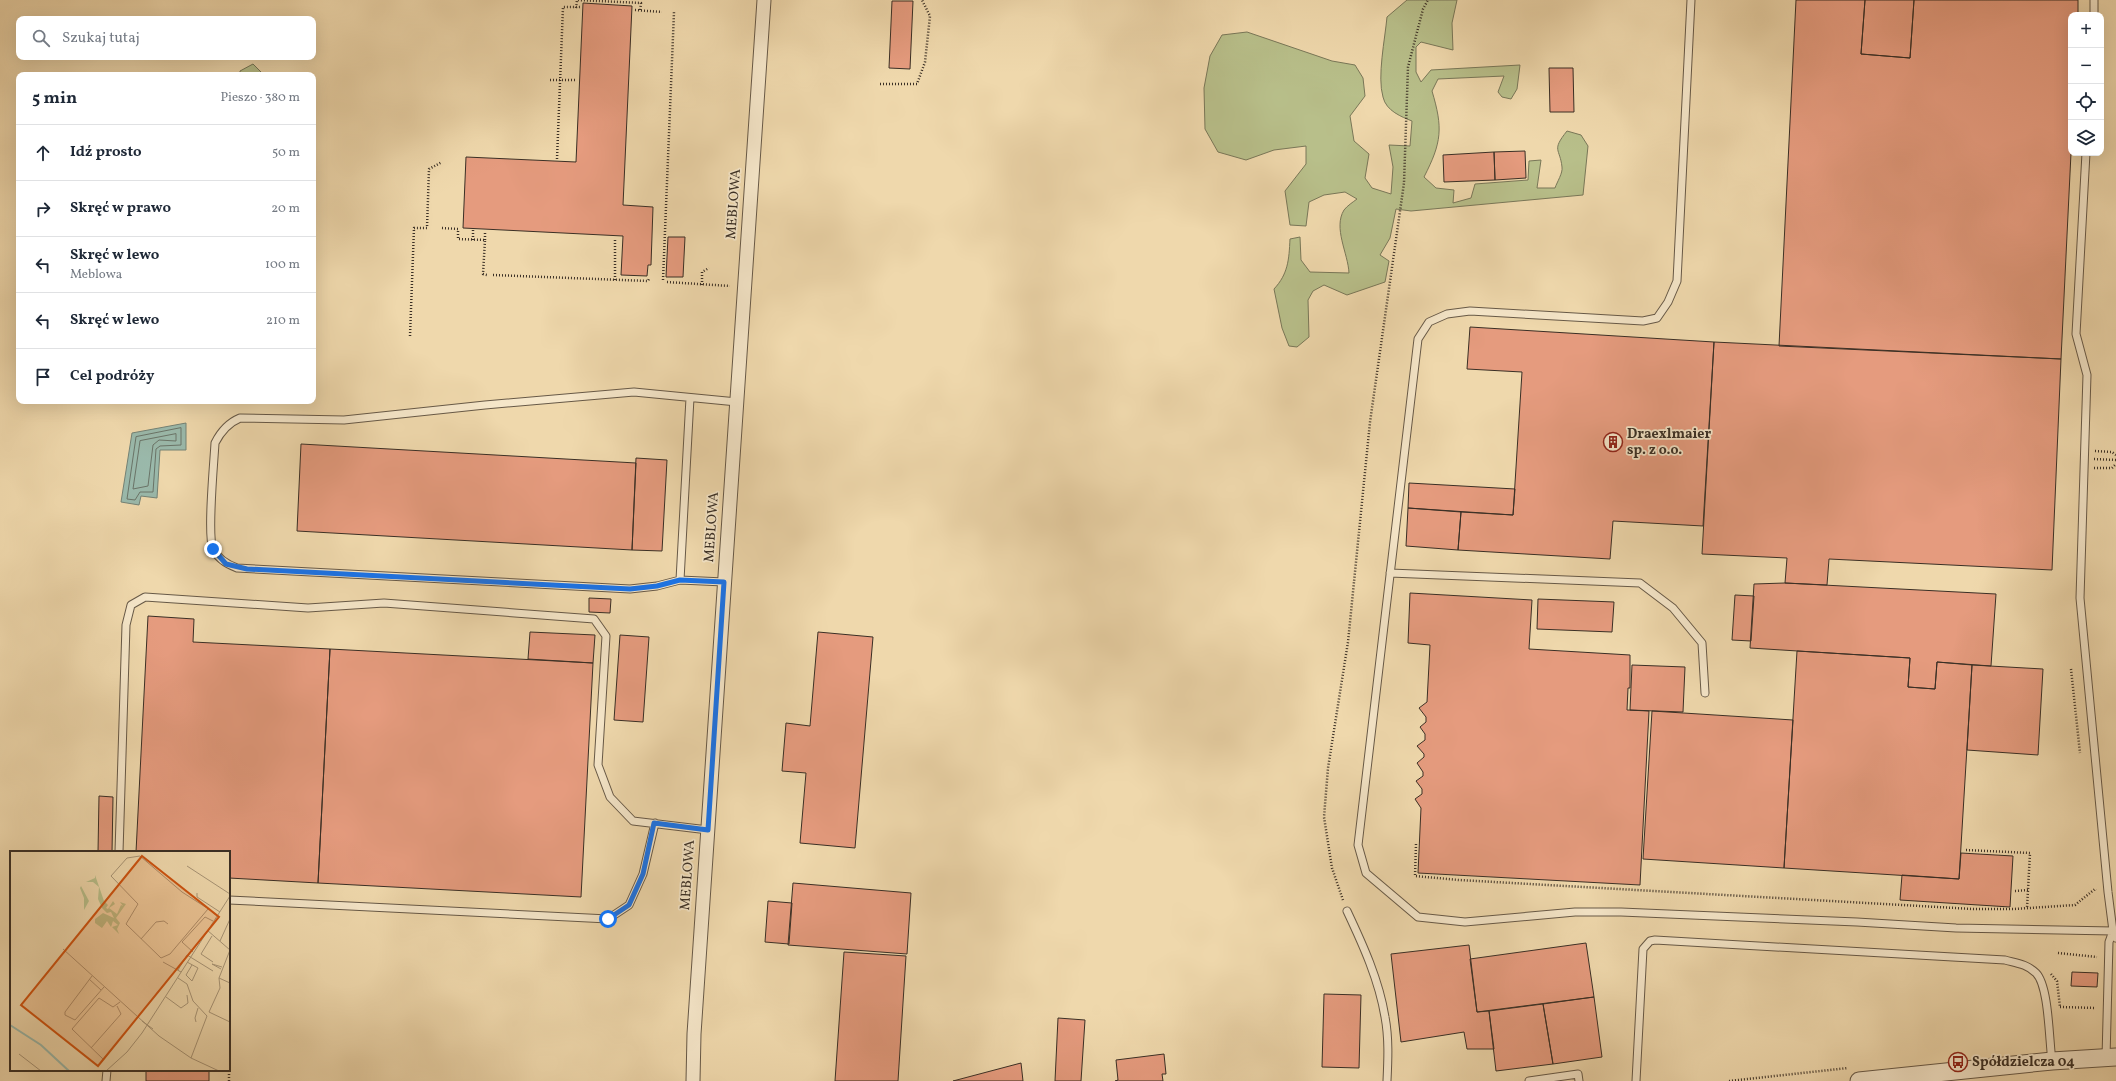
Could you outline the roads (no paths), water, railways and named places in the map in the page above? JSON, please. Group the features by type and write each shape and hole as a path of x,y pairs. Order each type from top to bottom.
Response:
{"street":[{"name":"MEBLOWA","path":"693,1081 694,1034 764,0"},
{"path":"1859,1081 1924,1078 2052,1061 2111,1058"}],"lane":[{"path":"1691,0 1678,281 1668,302 1657,318 1643,321 1470,310 1447,314 1429,322 1418,339 1415,352 1358,846 1366,873 1418,917 1465,922 1576,912 1621,912 2114,935"},
{"path":"2094,0 2094,12"},
{"path":"2086,156 2076,334 2087,375 2080,598 2108,892 2114,935 2109,942 2111,1058"},
{"path":"724,582 680,580 657,586 630,589 236,568 226,564 219,557 211,540 216,443 219,434 226,426 240,418 344,420 634,392 736,402"},
{"path":"680,580 690,398"},
{"path":"1390,573 1640,583 1673,608 1702,643 1705,694"},
{"path":"119,851 126,625 131,605 145,597 308,608 384,603 594,619 606,636 598,765 610,797 633,821 708,830"},
{"path":"230,900 608,919 629,905 643,874 654,823"},
{"path":"1347,911 1368,958 1385,1017 1388,1051 1387,1081"},
{"path":"1636,1081 1643,949 1650,941 1655,940 2005,960 2022,964 2036,973 2043,985 2052,1061"},
{"path":"106,1081 107,1071"},
{"path":"1529,1081 1578,1074 1579,1081"}],"water":[{"path":"186,423 186,450 160,450 157,498 141,496 139,505 121,502 132,433"}],"place":[{"name":"Draexlmaier sp. z o.o.","path":"1613,442"},
{"name":"Spółdzielcza 04","path":"1958,1062"}]}
